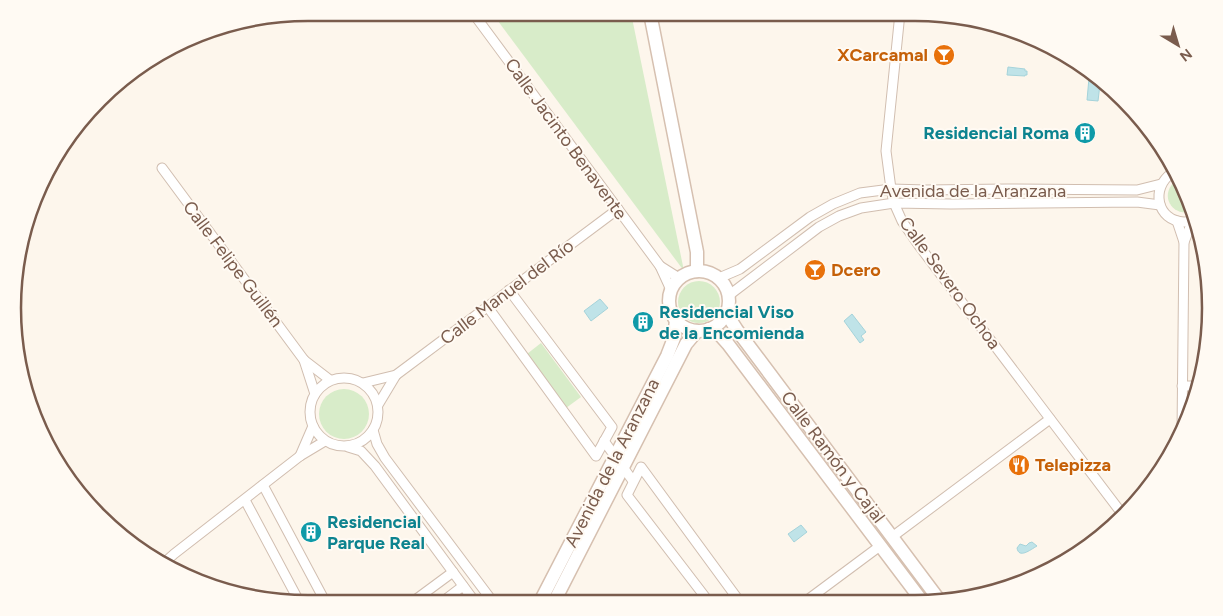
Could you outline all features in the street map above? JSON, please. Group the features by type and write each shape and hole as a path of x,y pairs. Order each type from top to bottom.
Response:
{"street":[{"name":"Calle Jacinto Benavente","path":"479,21 660,266 671,290"},
{"path":"652,21 702,272"},
{"name":"Calle Severo Ochoa","path":"899,21 886,151 890,189 902,221 1119,510"},
{"name":"Calle Felipe Guillén","path":"162,168 304,360 330,380"},
{"path":"1169,175 1161,184 1158,194 1160,205 1166,215 1177,221 1188,221"},
{"name":"Avenida de la Aranzana","path":"719,278 740,269 810,217 833,204 860,193 890,189 1137,190 1161,184"},
{"name":"Avenida de la Aranzana","path":"728,296 812,232 839,216 861,208 894,203 1137,202 1160,205"},
{"name":"Calle Manuel del Río","path":"378,405 396,375 618,209"},
{"path":"1177,221 1184,242 1182,413"},
{"path":"1184,242 1190,228"},
{"name":"Calle Jacinto Benavente","path":"660,266 679,278"},
{"path":"702,272 719,278 725,286 729,304 726,313 718,324 703,330 689,329 682,326 670,312 669,306 671,290 679,278 687,273 702,272"},
{"path":"487,306 596,456 612,427 509,290"},
{"name":"Calle Ramón y Cajal","path":"726,313 935,594"},
{"name":"Avenida de la Aranzana","path":"544,595 667,356 674,338 676,320"},
{"name":"Avenida de la Aranzana","path":"558,595 686,344 703,330"},
{"name":"Calle Ramón y Cajal","path":"703,330 720,336 728,344 917,595"},
{"name":"Calle Felipe Guillén","path":"304,360 315,394"},
{"name":"Calle Manuel del Río","path":"363,383 396,375"},
{"path":"353,379 363,383 375,396 378,405 379,414 373,430 367,438 358,444 336,446 325,441 317,433 310,413 311,403 315,394 330,380 353,379"},
{"path":"1182,386 1191,386"},
{"path":"892,537 1050,419"},
{"path":"300,456 314,426"},
{"path":"373,430 377,444 385,458 488,595"},
{"path":"169,558 300,456 325,441"},
{"path":"604,442 633,481"},
{"path":"348,446 361,451 375,466 470,595"},
{"path":"703,595 627,495 641,467 735,595"},
{"path":"263,485 322,595"},
{"path":"245,500 295,594"},
{"path":"814,595 880,546"},
{"path":"420,595 453,572"},
{"path":"451,595 463,586"}],"green space":[{"path":"498,21 633,21 684,271"},
{"path":"1173,184 1186,213 1179,212 1170,204 1168,192"},
{"path":"699,281 714,287 720,302 714,317 699,323 684,317 678,302 684,287"},
{"path":"541,343 581,397 566,408 527,354"},
{"path":"344,389 354,391 362,396 367,404 369,414 367,424 362,432 354,437 344,439 334,437 326,432 321,424 319,414 321,404 326,396 334,391"}],"water":[{"path":"1008,67 1025,69 1027,75 1007,75"},
{"path":"1089,80 1099,88 1098,101 1087,100"},
{"path":"600,299 608,308 591,321 584,311"},
{"path":"852,314 866,332 861,336 864,340 860,343 844,321"},
{"path":"801,525 807,532 794,542 788,534"},
{"path":"1032,542 1037,546 1025,553 1018,551 1017,548 1020,544 1026,546"}],"place":[{"name":"XCarcamal","path":"944,55"},
{"name":"Residencial Roma","path":"1085,133"},
{"name":"Dcero","path":"815,270"},
{"name":"Residencial Viso de la Encomienda","path":"643,322"},
{"name":"Telepizza","path":"1019,465"},
{"name":"Residencial Parque Real","path":"311,532"}]}
